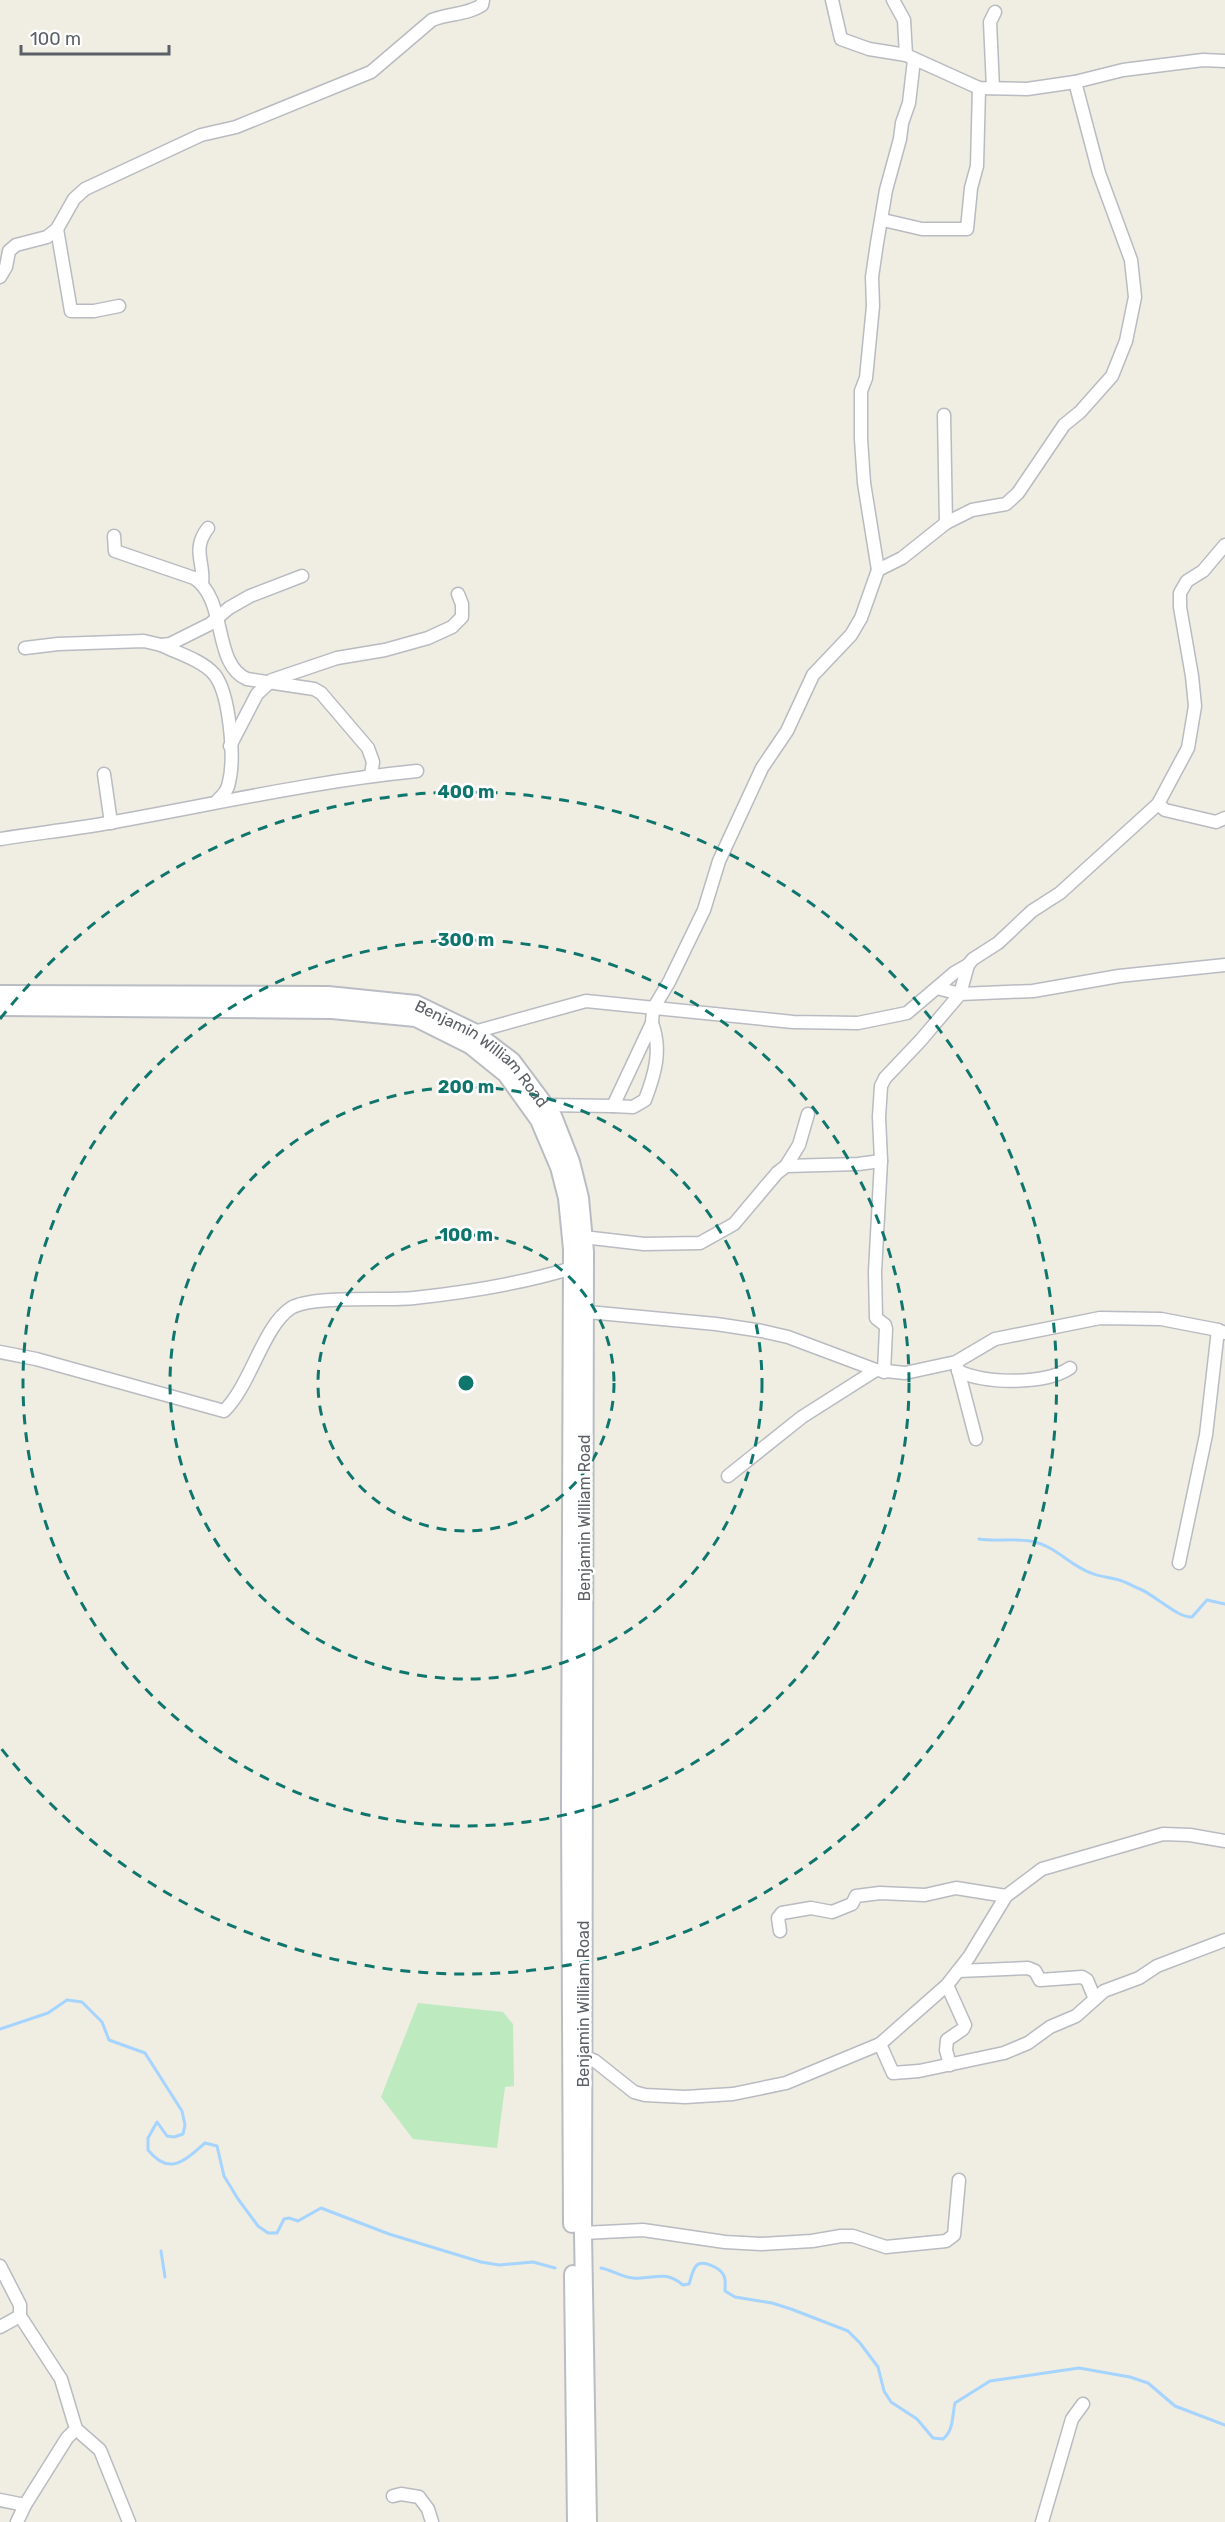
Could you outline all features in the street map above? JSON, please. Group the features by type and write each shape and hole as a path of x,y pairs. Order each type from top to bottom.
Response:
{"main road":[{"name":"Benjamin William Road","path":"0,994 328,995 416,1004 474,1032 512,1061 539,1109 567,1198 572,1268 578,1311 583,2233 588,2522"},
{"name":"Benjamin William Road","path":"0,1007 332,1010 416,1018 470,1045 506,1074 539,1109 553,1116 572,1162 580,1198 583,1237 578,1311 570,2052 576,2522"}],"street":[{"path":"0,277 6,267 9,251 16,245 47,237 57,229 74,199 85,189 201,135 236,127 371,72 432,20 473,11 482,5 483,0"},
{"path":"832,0 841,39 869,49 910,58 979,87 1027,89 1075,82 1124,70 1203,60 1225,61"},
{"path":"613,1106 652,1023 653,1009 669,982 704,910 719,861 762,768 787,731 813,675 851,635 861,618 878,570 864,483 860,411 861,391 866,378 871,335 872,277 883,220 886,190 909,103 910,58 904,20 893,0"},
{"path":"993,87 990,22 995,12"},
{"path":"878,570 902,558 946,523 972,510 1006,504 1018,493 1064,425 1080,412 1112,376 1130,327 1135,297 1131,260 1099,173 1075,82"},
{"path":"883,220 922,229 968,229 971,188 977,166 979,87"},
{"path":"57,229 71,310 94,311 119,306"},
{"path":"944,415 946,523"},
{"path":"202,584 199,542 208,528"},
{"path":"114,536 115,551 194,578 202,584 208,592 218,618 234,671 247,679 314,688 321,693 368,748 373,762 371,775"},
{"path":"474,1032 578,1002 793,1022 858,1023 907,1013 949,977 998,943 1032,911 1060,893 1158,804 1188,748 1195,706 1180,607 1180,593 1187,580 1203,571 1225,545"},
{"path":"161,645 180,640 250,596 302,576"},
{"path":"230,746 257,694 268,682 337,658 385,650 439,634 452,627 462,617 462,604 458,594"},
{"path":"25,648 58,644 144,641 161,645 205,666 214,674 229,710 230,781 226,792 217,801"},
{"path":"0,839 111,823 217,801 371,775 417,771"},
{"path":"104,774 111,823"},
{"path":"1158,804 1165,810 1216,822 1225,818"},
{"path":"880,1371 886,1329 885,1324 876,1318 875,1307 881,1161 879,1117 881,1086 885,1078 921,1040 962,989 968,965"},
{"path":"937,988 1033,991 1119,976 1225,965"},
{"path":"949,977 962,989"},
{"path":"539,1109 633,1107 645,1101 657,1065 656,1034 652,1023"},
{"path":"583,1237 644,1244 700,1243 734,1224 777,1173 786,1166 799,1145 808,1114"},
{"path":"786,1166 881,1161"},
{"path":"0,1352 36,1359 224,1411 241,1390 280,1319 296,1305 328,1301 411,1298 476,1291 572,1268"},
{"path":"578,1311 716,1324 762,1331 788,1337 880,1371 905,1373 957,1367 986,1379 1020,1380 1048,1378 1070,1368"},
{"path":"957,1367 995,1339 1100,1318 1161,1319 1222,1331 1206,1435 1179,1563"},
{"path":"957,1367 976,1438"},
{"path":"728,1476 802,1417 880,1371"},
{"path":"583,2056 595,2061 638,2094 685,2097 733,2094 786,2083 880,2044 947,1985 1006,1896 1042,1869 1163,1834 1190,1835 1225,1841"},
{"path":"780,1931 778,1918 782,1913 811,1908 832,1912 852,1904 856,1896 880,1893 925,1895 956,1888 1006,1896"},
{"path":"880,2044 893,2073 919,2072 1004,2054 1028,2043 1050,2027 1076,2016 1104,1991 1139,1978 1157,1966 1225,1940"},
{"path":"958,1971 1028,1968 1035,1971 1040,1980 1082,1977 1087,1980 1095,1999"},
{"path":"947,1985 965,2025 963,2030 947,2040 946,2050 950,2065"},
{"path":"583,2233 643,2230 725,2242 761,2244 812,2241 841,2235 853,2236 886,2247 946,2241 954,2235 959,2180"},
{"path":"0,2266 20,2305 20,2316 61,2379 76,2429 100,2450 129,2522"},
{"path":"0,2327 20,2316"},
{"path":"1042,2522 1072,2419 1083,2404"},
{"path":"17,2522 25,2505 67,2438 76,2429"},
{"path":"393,2496 401,2494 419,2497 428,2509 432,2522"},
{"path":"0,2500 25,2505"}],"green space":[{"path":"418,2003 503,2012 513,2024 514,2086 505,2087 497,2148 413,2139 381,2097"}],"waterway":[{"path":"979,1539 1024,1540 1039,1543 1094,1574 1130,1584 1186,1616 1192,1617 1207,1600 1225,1604"},
{"path":"0,2029 48,2013 67,2000 82,2002 102,2022 109,2040 145,2053 182,2111 185,2125 183,2134 174,2137 167,2136 157,2122 148,2138 148,2150 163,2163 170,2164 184,2160 205,2143 217,2146 224,2176 258,2226 268,2233 277,2233 284,2219 298,2221 321,2208 389,2234 481,2262 499,2265 533,2262 555,2268"},
{"path":"161,2251 165,2277"},
{"path":"601,2268 633,2278 670,2277 683,2285 689,2284 696,2266 702,2263 707,2264 722,2273 725,2279 725,2291 735,2297 772,2303 848,2331 878,2367 884,2391 891,2402 917,2419 933,2438 943,2439 947,2435 955,2403 990,2381 1079,2368 1130,2377 1148,2383 1175,2406 1225,2425"}]}
